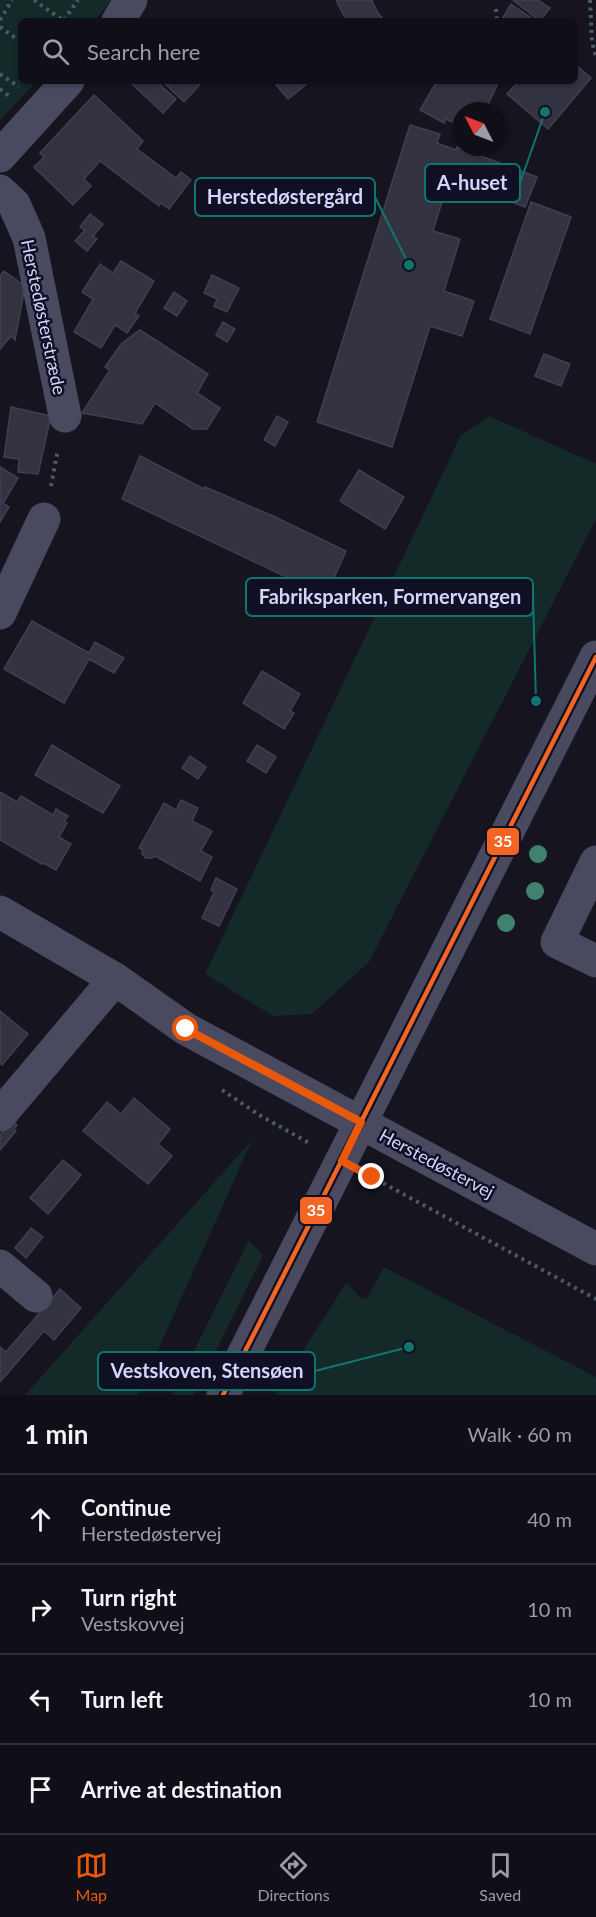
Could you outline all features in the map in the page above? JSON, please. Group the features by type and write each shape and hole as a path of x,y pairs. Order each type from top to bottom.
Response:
{"street":[{"path":"120,18 131,0"},
{"path":"0,156 65,84"},
{"name":"Herstedøsterstræde","path":"0,191 14,204 29,238 65,416"},
{"path":"0,613 44,519"},
{"path":"223,1395 596,657"},
{"path":"596,862 557,942 596,961"},
{"name":"Herstedøstervej","path":"0,912 115,979 186,1029 596,1249"},
{"path":"0,1115 115,979"},
{"path":"0,1266 36,1296"}],"path":[{"path":"0,20 12,0"},
{"path":"34,0 60,18"},
{"path":"66,18 78,0"},
{"path":"590,0 592,42 596,57"},
{"path":"496,9 497,18"},
{"path":"0,27 18,40"},
{"path":"44,519 65,416"},
{"path":"342,1161 596,1299"}],"green space":[{"path":"0,0 112,0 97,18 18,18 18,84 34,84 0,120"},
{"path":"489,416 596,464 596,519 369,962 312,1014 273,1016 205,974 461,435"},
{"path":"252,1140 138,1395 25,1395"},
{"path":"249,1240 263,1256 194,1395 172,1395"},
{"path":"384,1267 596,1377 596,1395 275,1395 346,1283 362,1299 367,1298"}],"building":[{"path":"336,0 373,0 382,18 346,18"},
{"path":"513,0 538,0 550,8 542,18 536,18"},
{"path":"511,4 532,18 503,18"},
{"path":"578,67 591,78 548,129 507,94 516,84 578,84"},
{"path":"132,84 159,84 176,99 163,113"},
{"path":"165,84 200,84 184,102"},
{"path":"276,84 307,84 288,99"},
{"path":"435,84 498,84 489,102 452,102 452,122 446,119 444,123 420,110"},
{"path":"94,95 143,141 137,149 176,178 181,172 191,180 169,209 161,203 159,206 100,161 84,179 91,186 73,205 34,167 44,157 40,153"},
{"path":"410,125 440,134 437,143 452,149 452,156 481,156 537,177 525,207 449,179 433,231 460,239 444,291 474,301 462,336 430,326 392,447 317,422"},
{"path":"306,185 335,194 328,216 290,205 294,193 302,195"},
{"path":"531,202 571,217 530,334 490,319"},
{"path":"90,214 103,224 93,236 97,239 87,251 75,241 85,230 80,227"},
{"path":"121,261 154,281 135,313 139,316 127,333 115,325 101,348 74,332 93,299 82,292 100,264 113,273"},
{"path":"4,271 25,286 15,340 11,336 0,349 0,276"},
{"path":"212,275 239,288 227,312 214,306 217,299 204,293"},
{"path":"174,292 187,301 177,316 164,308"},
{"path":"223,322 235,329 227,342 216,335"},
{"path":"140,330 208,374 197,393 220,408 207,429 193,429 155,403 142,424 82,413 110,370 105,367 121,344"},
{"path":"544,354 570,364 561,386 535,376"},
{"path":"11,407 51,416 38,474 18,472 19,459 4,457"},
{"path":"277,416 288,422 275,446 264,440"},
{"path":"140,456 204,489 205,487 273,516 346,551 326,596 122,499"},
{"path":"0,467 18,478 3,503 9,507 0,522"},
{"path":"359,470 404,497 385,529 340,501"},
{"path":"32,621 89,653 95,642 124,658 114,673 89,659 64,703 4,669"},
{"path":"262,671 300,694 290,711 294,713 284,729 243,703"},
{"path":"52,745 120,786 103,813 35,775"},
{"path":"257,745 276,757 266,773 247,761"},
{"path":"190,756 206,767 198,779 182,768"},
{"path":"0,792 17,802 21,796 53,815 56,809 68,816 64,822 67,823 59,837 71,844 56,870 0,840"},
{"path":"181,800 198,808 192,821 212,831 201,851 212,857 200,881 155,856 146,858 142,854 142,849 139,848 164,803 176,810"},
{"path":"216,878 237,889 219,926 202,918 214,892 211,890"},
{"path":"0,1011 28,1034 2,1065 0,1063"},
{"path":"134,1098 170,1129 158,1144 172,1156 148,1184 83,1131 107,1102 121,1114"},
{"path":"12,1121 17,1125 14,1129 16,1131 0,1150 0,1135"},
{"path":"63,1160 81,1175 48,1214 30,1198"},
{"path":"31,1228 43,1237 26,1258 15,1248"},
{"path":"60,1289 81,1308 54,1340 44,1331 0,1382 0,1347 6,1352"}],"transit line":[{"name":"35","path":"223,1395 596,657"}],"place":[{"name":"A-huset","path":"545,112"},
{"name":"Herstedøstergård","path":"409,265"},
{"name":"Fabriksparken, Formervangen","path":"536,701"},
{"name":"Vestskoven, Stensøen","path":"409,1347"}],"route":[{"path":"186,1029 361,1122 342,1161 372,1177"}]}
